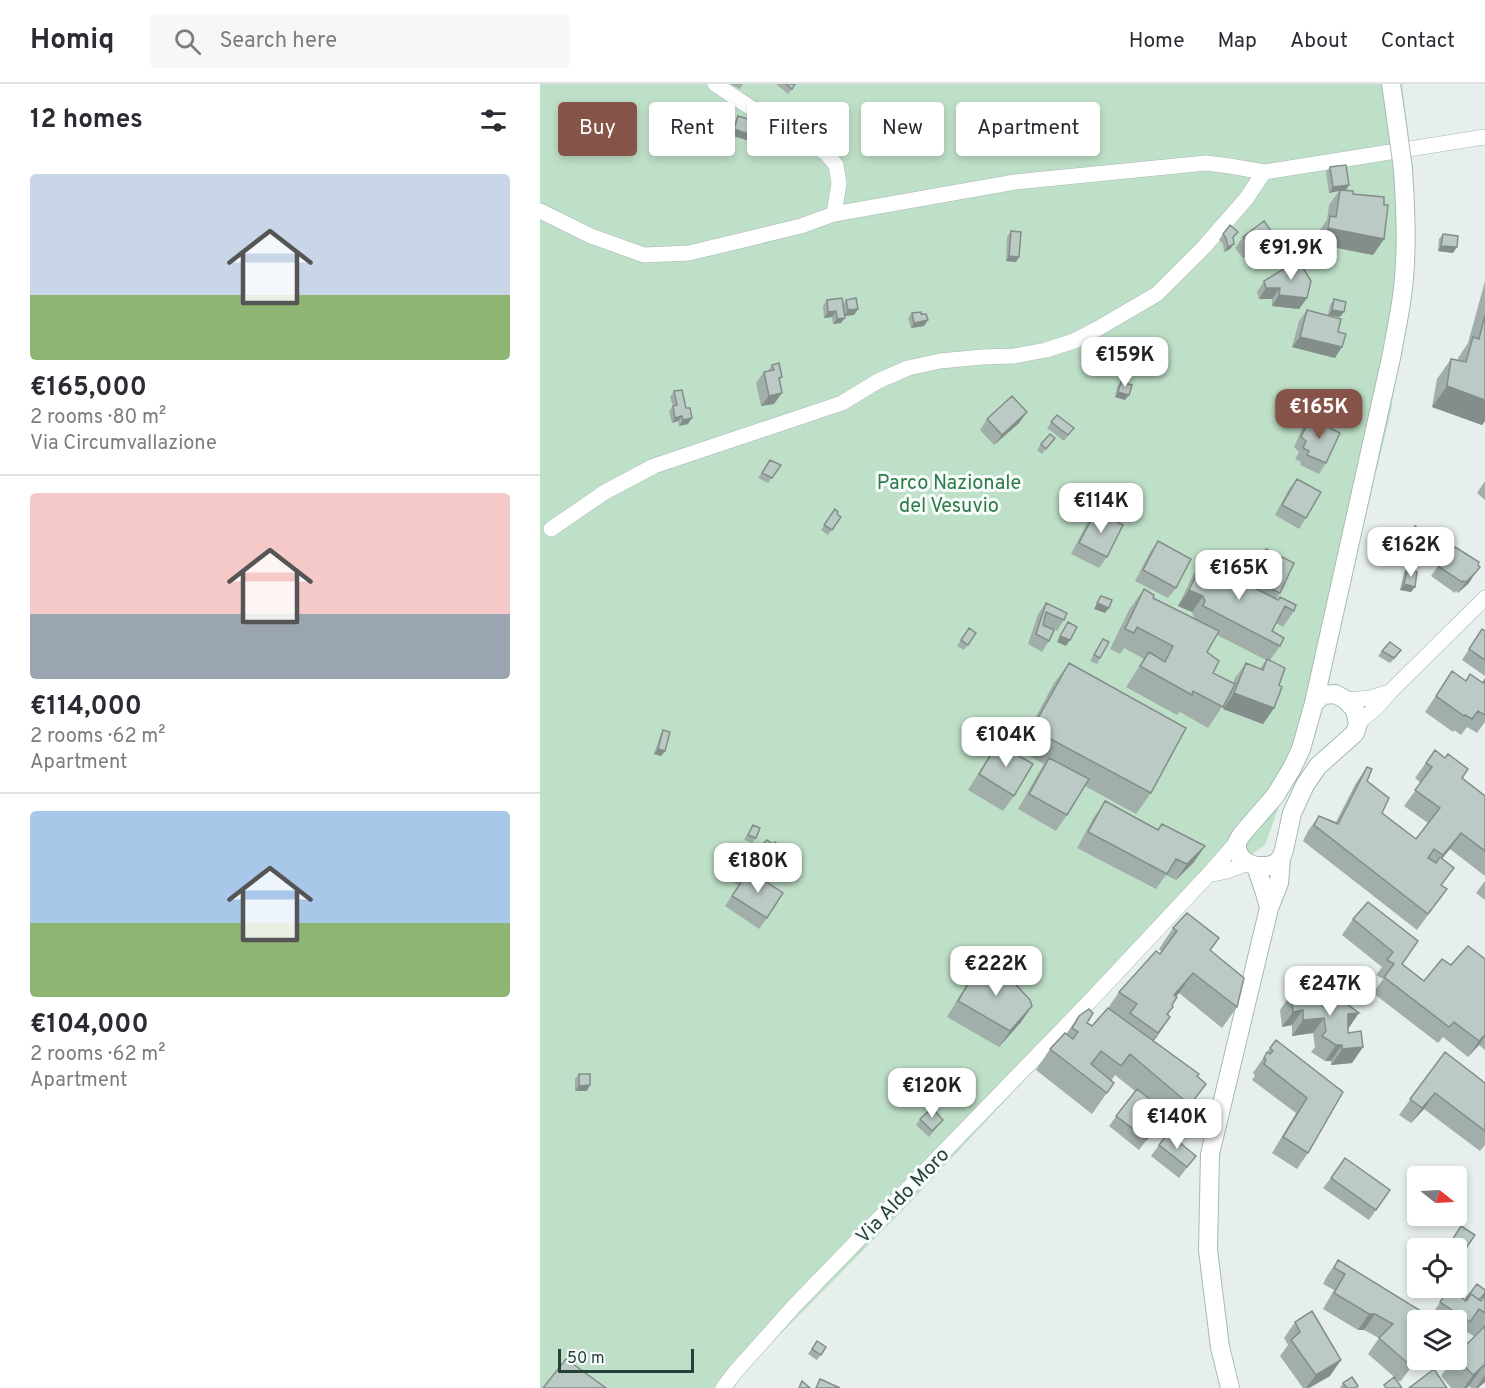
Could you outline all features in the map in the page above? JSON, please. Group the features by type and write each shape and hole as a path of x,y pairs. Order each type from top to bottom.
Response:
{"main road":[{"path":"1281,858 1269,866 1252,865 1241,858 1237,850 1237,842 1275,796 1301,749 1325,657 1391,358 1405,264 1407,216 1391,84"},
{"path":"1230,1388 1220,1347 1208,1250 1210,1154 1269,908 1279,884 1281,858 1292,813 1305,785 1318,766 1355,733 1358,723 1355,710 1330,683 1325,657"},
{"path":"1314,703 1323,695 1341,697"},
{"path":"1252,865 1269,908"}],"street":[{"path":"715,84 774,123 826,153 836,165 838,174 839,183 834,214"},
{"path":"540,211 591,236 644,255 689,253 801,226 834,214 1015,182 1206,163 1264,172 1485,137"},
{"path":"551,529 605,492 654,466 842,403 878,381 908,368 940,361 1014,356 1046,350 1097,329 1157,294 1203,248 1246,198 1264,172"},
{"path":"1358,723 1377,708 1390,692 1485,598"},
{"path":"1341,697 1371,698 1390,692"},
{"name":"Via Aldo Moro","path":"723,1388 795,1305 1091,1000 1237,842"},
{"path":"1208,875 1252,865"}],"green space":[{"name":"Parco Nazionale del Vesuvio","path":"540,84 1402,84 1410,148 1413,249 1391,411 1333,648 1308,726 1265,845 1206,886 903,1210 747,1368 734,1388 540,1388"}],"building":[{"path":"738,116 747,119 747,134 735,129"},
{"path":"1346,165 1349,185 1333,187 1330,167"},
{"path":"1340,190 1353,191 1353,194 1384,197 1384,205 1388,205 1384,239 1328,228 1330,216 1336,217"},
{"path":"1264,221 1284,249 1272,257 1260,240 1251,248 1243,237"},
{"path":"1230,225 1238,232 1233,237 1234,244 1228,247 1223,234"},
{"path":"1011,231 1021,232 1019,257 1009,256"},
{"path":"1443,234 1458,236 1457,247 1441,246"},
{"path":"1298,260 1311,281 1307,298 1279,295 1280,288 1266,288 1264,281"},
{"path":"842,298 845,318 837,319 836,311 828,312 827,300"},
{"path":"856,298 858,309 848,310 846,300"},
{"path":"1334,299 1346,302 1344,312 1332,310"},
{"path":"1307,310 1341,319 1338,332 1346,334 1342,347 1300,337"},
{"path":"921,312 921,314 926,314 928,320 914,323 912,313"},
{"path":"1485,315 1485,400 1447,386 1451,359 1466,362 1473,337 1479,339"},
{"path":"779,363 782,393 769,396 764,372 774,370 772,365"},
{"path":"1121,382 1132,385 1129,395 1118,392"},
{"path":"682,390 686,408 690,408 692,418 683,420 682,416 675,418 673,406 677,405 674,391"},
{"path":"1012,396 1027,412 1002,435 987,419"},
{"path":"1057,415 1074,428 1068,435 1051,422"},
{"path":"1310,418 1340,433 1326,463 1307,455 1309,451 1303,448 1306,441 1301,437"},
{"path":"1050,434 1055,438 1046,449 1041,444"},
{"path":"770,460 781,465 772,478 762,473"},
{"path":"1297,479 1321,492 1306,518 1282,505"},
{"path":"835,509 841,517 832,530 824,525"},
{"path":"1096,511 1123,525 1107,557 1079,543"},
{"path":"1415,526 1430,537 1425,552 1411,549"},
{"path":"1158,541 1191,559 1176,588 1143,570"},
{"path":"1455,547 1479,562 1480,567 1466,582 1462,582 1438,566"},
{"path":"1266,549 1294,563 1280,593 1252,580"},
{"path":"1205,557 1226,570 1225,573 1278,600 1280,597 1296,605 1294,611 1285,606 1272,631 1284,638 1280,646 1203,606 1205,601 1203,596 1189,590"},
{"path":"1408,567 1417,572 1415,587 1404,584"},
{"path":"1144,589 1154,595 1153,598 1219,631 1207,652 1219,661 1213,673 1235,684 1223,707 1193,691 1192,695 1140,666 1149,652 1165,662 1173,646 1137,627 1134,633 1125,629"},
{"path":"1101,596 1112,600 1109,608 1097,603"},
{"path":"1046,603 1067,613 1064,620 1046,612 1043,625 1054,630 1049,641 1036,634"},
{"path":"1068,622 1077,627 1070,640 1060,636"},
{"path":"969,628 976,633 968,645 961,640"},
{"path":"1482,629 1485,631 1485,660 1469,649"},
{"path":"1103,639 1109,642 1100,658 1094,655"},
{"path":"1390,642 1401,650 1394,658 1382,651"},
{"path":"1267,659 1285,668 1279,685 1282,687 1274,708 1234,693 1246,663 1263,670"},
{"path":"1069,663 1186,728 1151,793 1032,729"},
{"path":"1452,671 1466,681 1470,674 1483,683 1485,679 1485,715 1478,711 1472,719 1464,716 1436,696"},
{"path":"663,730 670,732 665,751 658,749"},
{"path":"1000,740 1019,752 1017,755 1033,764 1014,796 979,774"},
{"path":"1435,750 1445,758 1448,754 1468,769 1462,778 1485,796 1485,851 1461,833 1443,855 1434,849 1428,858 1436,863 1440,857 1454,868 1441,885 1447,889 1428,914 1314,825 1319,816 1338,824 1367,767 1372,769 1367,781 1389,798 1382,813 1416,839 1440,808 1415,790 1432,767 1426,763"},
{"path":"1049,758 1089,779 1067,815 1029,794"},
{"path":"1105,801 1158,830 1162,824 1205,846 1187,864 1176,859 1167,874 1088,832"},
{"path":"753,825 760,828 756,838 748,835"},
{"path":"767,840 781,847 760,868 754,864 744,874 739,869"},
{"path":"749,870 783,893 767,918 732,896"},
{"path":"1368,902 1418,941 1402,964 1424,981 1442,959 1451,965 1468,946 1485,959 1485,1035 1479,1041 1454,1022 1449,1027 1384,977 1394,964 1387,960 1393,952 1353,919"},
{"path":"1187,913 1219,938 1210,950 1244,978 1237,1007 1193,973 1174,995 1177,997 1167,1014 1170,1017 1158,1033 1130,1013 1137,1004 1119,992 1156,951 1160,954 1177,931 1173,928"},
{"path":"985,963 998,976 1007,965 1015,973 1010,978 1030,1000 1032,1006 1010,1031 958,1001 971,979"},
{"path":"1315,992 1316,999 1327,997 1334,992 1349,1000 1347,1004 1359,1013 1348,1014 1348,1033 1361,1031 1363,1047 1342,1049 1342,1045 1336,1045 1322,1036 1326,1031 1324,1018 1303,1020 1303,1010 1293,1012 1291,994"},
{"path":"1108,1008 1199,1074 1197,1076 1206,1084 1190,1105 1130,1054 1121,1066 1101,1051 1091,1064 1114,1083 1107,1093 1050,1049 1065,1033 1073,1039 1078,1032 1072,1028 1079,1016 1089,1009 1093,1013 1087,1023 1092,1026"},
{"path":"1276,1040 1343,1092 1308,1153 1283,1137 1307,1098 1264,1064 1267,1052 1270,1054 1273,1051 1270,1048"},
{"path":"1445,1052 1485,1083 1485,1131 1435,1093 1422,1108 1410,1099"},
{"path":"579,1074 590,1074 590,1085 579,1086"},
{"path":"903,1085 910,1092 901,1101 894,1094"},
{"path":"1137,1089 1167,1113 1147,1139 1116,1116"},
{"path":"932,1108 943,1120 932,1131 920,1119"},
{"path":"1168,1133 1196,1156 1187,1167 1159,1145"},
{"path":"1345,1158 1390,1190 1376,1210 1331,1178"},
{"path":"1461,1226 1475,1235 1467,1247 1467,1238 1453,1238"},
{"path":"1338,1260 1419,1310 1407,1310 1407,1362 1379,1338 1393,1324 1375,1314 1369,1314 1334,1293 1345,1274 1334,1268"},
{"path":"1477,1284 1485,1290 1479,1300 1471,1294 1466,1301"},
{"path":"1471,1294 1481,1301 1485,1295 1485,1313 1479,1309 1470,1322 1467,1320 1467,1310 1452,1310 1440,1302 1443,1298 1462,1298 1466,1301"},
{"path":"1312,1311 1341,1360 1316,1375 1291,1340 1300,1332 1295,1322"},
{"path":"1485,1326 1485,1367 1484,1365 1473,1375 1467,1369 1467,1344"},
{"path":"817,1341 826,1347 821,1355 812,1349"},
{"path":"566,1359 606,1388 543,1388"},
{"path":"1435,1370 1447,1388 1409,1388"},
{"path":"1352,1377 1358,1386 1347,1388 1343,1383"},
{"path":"1394,1377 1402,1388 1386,1388 1384,1385"},
{"path":"820,1379 840,1388 816,1388"},
{"path":"802,1381 810,1388 799,1388"}]}
